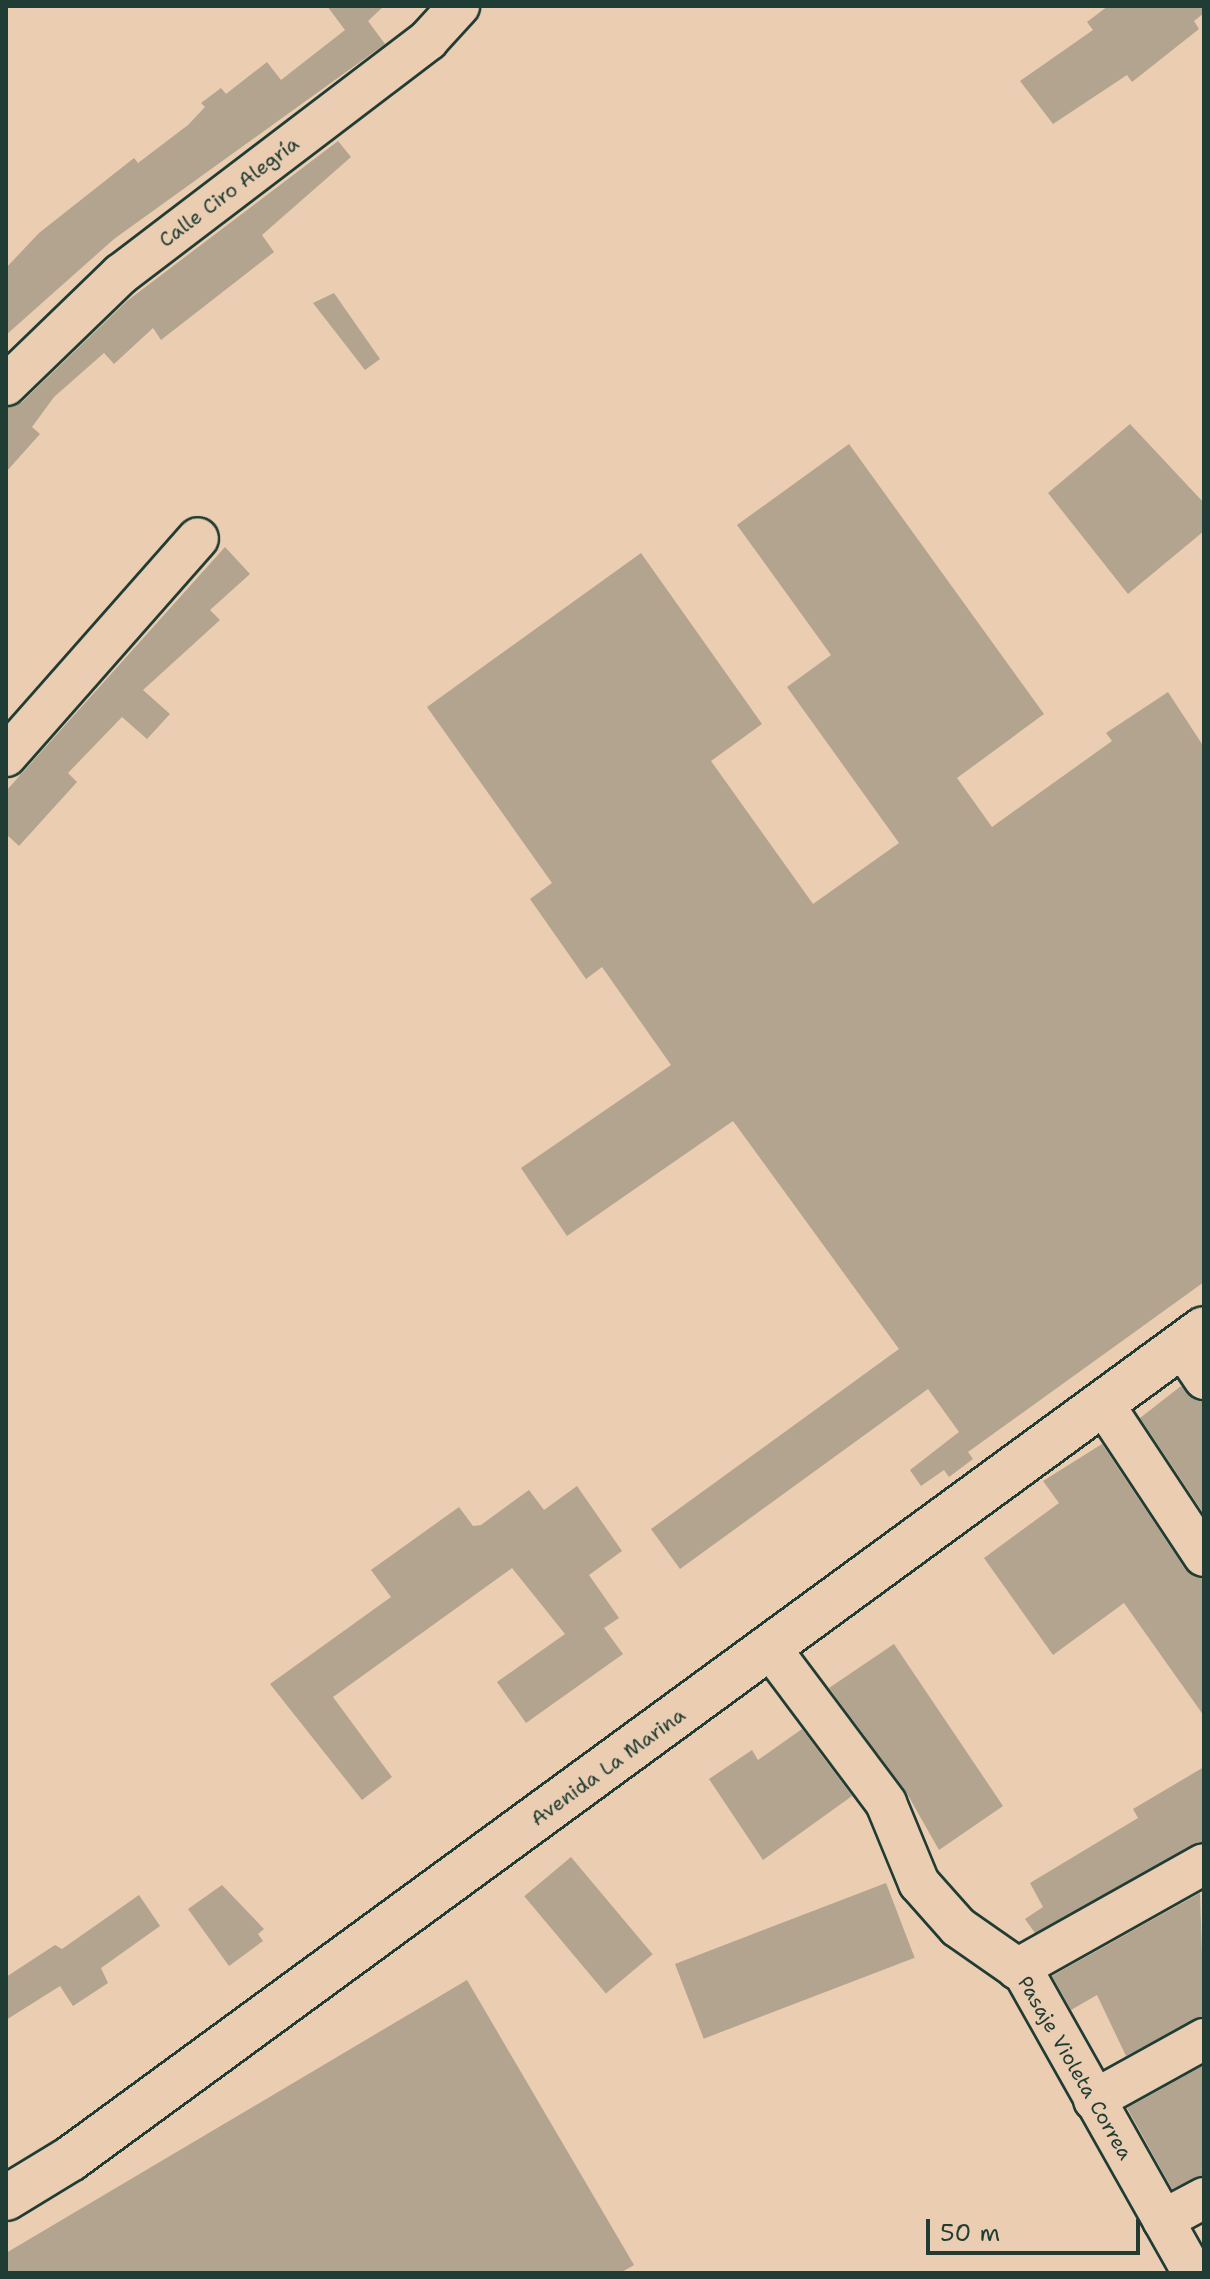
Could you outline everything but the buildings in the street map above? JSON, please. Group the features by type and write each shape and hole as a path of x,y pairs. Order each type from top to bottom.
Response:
{"main road":[{"name":"Avenida La Marina","path":"6,2198 70,2159 1104,1405 1197,1351"}],"street":[{"name":"Calle Ciro Alegría","path":"6,385 121,274 417,48 459,6"},
{"path":"6,756 198,538"},
{"path":"1104,1405 1204,1556"},
{"name":"Pasaje Violeta Correa","path":"771,1649 886,1803 919,1883 958,1927 1017,1969 1193,2273"},
{"path":"1017,1969 1204,1864"},
{"path":"1094,2100 1204,2039"},
{"path":"1163,2220 1204,2198"}]}
